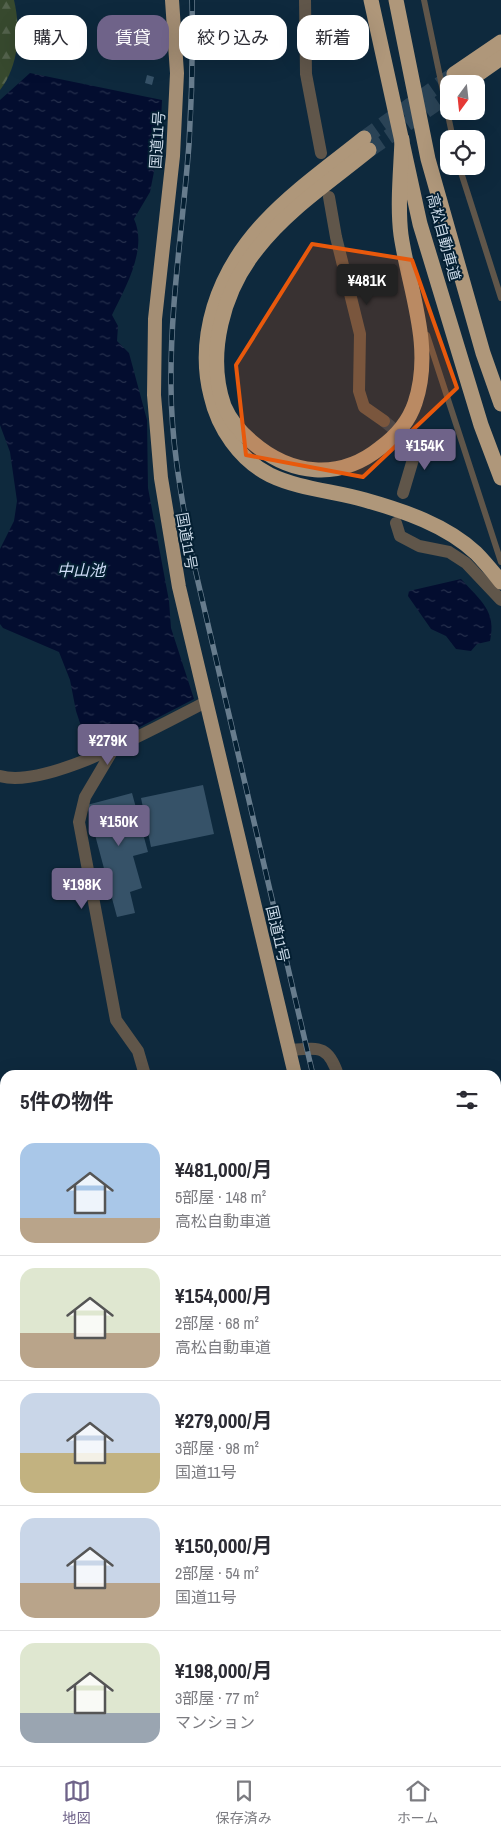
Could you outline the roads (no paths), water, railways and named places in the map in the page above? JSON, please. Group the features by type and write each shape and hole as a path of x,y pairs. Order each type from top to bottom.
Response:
{"highway":[{"name":"国道11号","path":"172,0 177,73 174,147 155,319 154,395 168,529 179,587 294,1070"},
{"name":"高松自動車道","path":"371,0 420,224 481,425 501,478"},
{"name":"高松自動車道","path":"396,0 428,159 483,353 501,404"},
{"path":"464,75 501,42"},
{"path":"467,75 501,58"},
{"path":"402,139 401,234 417,305 422,368 415,404 396,436 366,460 333,470 300,469 268,456 239,431 225,406 217,372 219,331 232,288 256,250 286,216 366,144 277,208 246,241 222,282 208,328 205,371 214,412 229,439 253,463 270,475 317,490 365,500 432,523 476,553 501,582"}],"street":[{"path":"305,0 306,74 321,153"},
{"path":"329,197 336,237 360,334 359,392 364,407 384,422"},
{"path":"403,492 414,456 412,444"},
{"path":"396,523 400,536 419,546 449,552 466,563 501,600"},
{"path":"0,776 28,777 92,759 206,702"},
{"path":"114,748 86,797 79,822 116,1020 138,1051 144,1070"},
{"path":"289,1050 314,1048 324,1051 332,1060 336,1070"}],"lane":[{"path":"424,0 451,130"},
{"path":"463,175 501,298"},
{"path":"417,305 501,562"}],"water":[{"name":"中山池","path":"30,73 162,100 160,141 150,192 134,219 138,231 137,255 128,281 112,315 118,326 117,341 129,353 147,420 148,488 169,601 171,628 194,699 109,743 82,729 76,711 70,680 59,652 3,628 0,624 0,549 14,521 17,501 10,452 0,425 0,100"},
{"path":"461,579 485,607 491,622 490,641 477,644 471,651 456,649 446,636 431,629 408,596 409,591"}],"tunnel":[{"path":"364,138 454,74"},
{"path":"369,150 440,101"},
{"path":"384,421 412,444"}],"railway":[{"path":"192,0 189,144 171,356 171,407 175,450 192,556 312,1070"}]}
